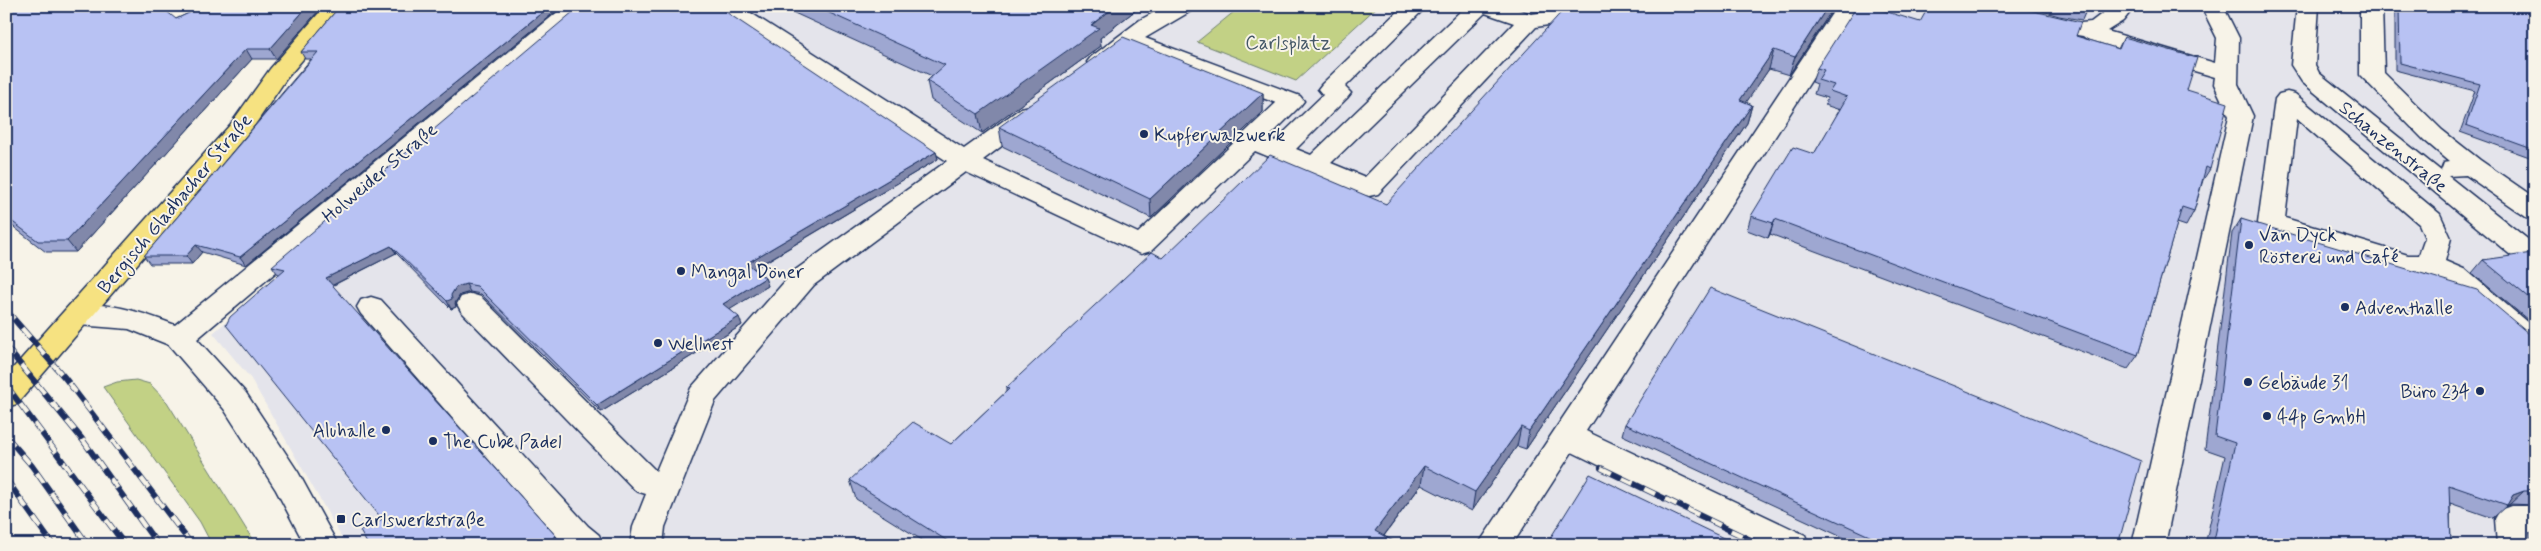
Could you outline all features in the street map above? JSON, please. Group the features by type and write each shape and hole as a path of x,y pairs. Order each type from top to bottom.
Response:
{"main road":[{"name":"Bergisch Gladbacher Straße","path":"6,396 239,130 278,74 337,6"}],"street":[{"name":"Holweider Straße","path":"179,338 579,6"},
{"path":"725,6 965,161 1141,245 1292,101 1128,40"},
{"path":"1082,75 1148,25 1183,6"},
{"path":"1278,152 1339,93 1330,89 1416,6"},
{"path":"1314,166 1479,6"},
{"path":"1487,6 1529,21 1559,17 1568,6"},
{"path":"1494,545 1848,6"},
{"path":"2063,26 2088,29 2108,24 2124,6"},
{"path":"2148,545 2241,116 2226,84 2228,38 2212,6"},
{"name":"Schanzenstraße","path":"2308,6 2303,64 2310,77 2535,260"},
{"path":"2371,6 2372,75 2433,135 2471,166 2535,211"},
{"path":"1251,140 1369,188 1529,21"},
{"path":"2088,29 2096,35 2226,74"},
{"path":"2286,99 2299,93 2325,90"},
{"path":"646,545 649,528 702,396 804,278 1051,98"},
{"path":"2286,99 2431,220 2438,238 2430,265"},
{"path":"2286,99 2271,223 2408,264 2430,265 2456,277 2535,345"},
{"path":"2428,173 2471,166"},
{"path":"472,304 647,482 667,485"},
{"path":"371,307 576,536 587,545"},
{"path":"78,315 132,319 179,338 235,401 287,481 322,545"},
{"path":"1566,435 1793,545"},
{"path":"2514,545 2510,519 2535,519"}],"shaded area":[{"path":"596,6 2535,6 2535,545 346,545 251,379 213,333"}],"green space":[{"name":"Carlsplatz","path":"1241,6 1378,6 1296,81 1197,42"},
{"path":"136,380 150,384 167,402 256,545 212,545 200,522 103,387 117,382"}],"building":[{"path":"6,6 160,6 176,19 204,6 308,6 270,49 246,49 67,241 38,241 6,217"},
{"path":"340,6 550,6 240,257 196,245 186,256 144,256 318,52 301,52"},
{"path":"580,6 717,6 936,152 747,263 765,278 723,304 739,317 597,405 477,286 466,284 456,287 451,295 452,299 447,301 391,246 326,278 556,536 543,545 368,545 360,531 382,519 226,325 230,317 285,269 272,266"},
{"path":"814,6 1116,6 1091,25 1099,28 978,114 927,81 945,65"},
{"path":"1567,6 1828,6 1795,57 1774,50 1740,100 1752,105 1529,431 1521,427 1475,492 1424,466 1375,531 1400,545 954,545 850,480 913,422 951,444 1009,389 1006,388 1152,252 1163,258 1270,155 1386,204"},
{"path":"1857,6 1868,6 1920,22 1929,6 2020,6 2025,9 2081,22 2076,36 2119,49 2124,37 2197,58 2187,90 2228,103 2210,169 2206,167 2194,211 2182,207 2138,355 1775,219 1773,223 1751,216 1793,147 1814,154 1847,97 1830,91 1834,85 1818,80 1824,70 1817,68"},
{"path":"2399,6 2535,6 2535,150 2466,125 2480,84 2400,63"},
{"name":"Kupferwalzwerk","path":"1123,37 1263,93 1150,199 999,127"},
{"path":"2241,219 2477,290 2535,339 2535,491 2524,491 2513,495 2507,505 2449,485 2451,545 2213,545 2235,443 2215,436"},
{"path":"2532,253 2535,255 2535,303 2483,260"},
{"path":"1710,288 2141,461 2118,545 1889,545 1625,424"},
{"path":"1590,474 1738,545 1546,545"}],"railway":[{"path":"6,310 65,378 192,545"},
{"path":"6,347 82,439 158,545"},
{"path":"6,385 125,545"},
{"path":"6,436 32,466 88,545"},
{"path":"1601,468 1761,545"},
{"path":"6,479 53,545"}],"place":[{"name":"Kupferwalzwerk","path":"1144,134"},
{"name":"Van Dyck Rösterei und Café","path":"2249,245"},
{"name":"Mangal Döner","path":"681,271"},
{"name":"Adventhalle","path":"2345,307"},
{"name":"Wellnest","path":"658,343"},
{"name":"Gebäude 31","path":"2248,382"},
{"name":"Büro 234","path":"2480,391"},
{"name":"44p GmbH","path":"2267,416"},
{"name":"Aluhalle","path":"386,430"},
{"name":"The Cube Padel","path":"433,441"},
{"name":"Carlswerkstraße","path":"341,519"}]}
